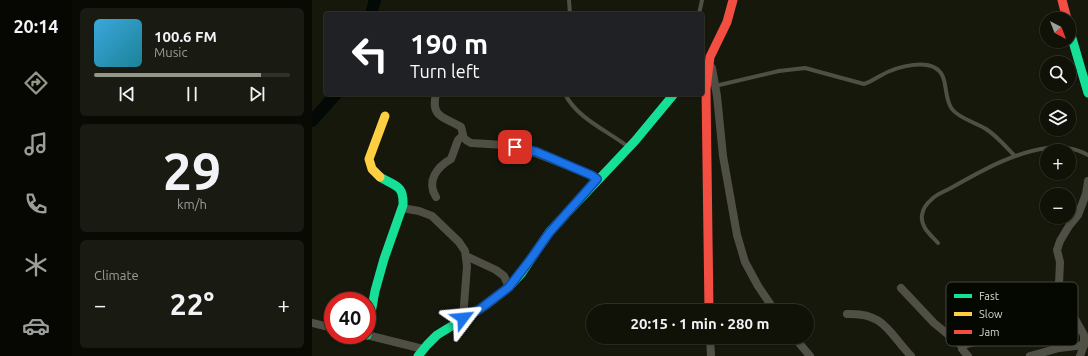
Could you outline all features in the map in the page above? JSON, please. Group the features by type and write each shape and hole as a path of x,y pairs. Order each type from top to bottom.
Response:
{"main road":[{"path":"709,304 706,89 712,53 727,22 733,0"},
{"path":"1062,0 1065,12"},
{"path":"1075,48 1088,93"},
{"path":"420,352 438,333 480,309 509,287 549,233 597,179 629,147 672,96"},
{"path":"375,292 384,259 405,197 404,192 398,186 376,176 370,166 369,159 385,116"}],"street":[{"path":"704,62 712,53"},
{"path":"712,53 712,68 717,96 723,156 737,235 745,262 758,286 770,304"},
{"path":"436,96 434,108 439,116 461,127 463,138 471,143 506,145 537,152 597,179"},
{"path":"436,197 433,192 432,181 439,168 451,159 458,140 463,135"},
{"path":"1059,282 1060,262 1057,250 1060,241 1078,215 1086,194 1088,181"},
{"path":"402,208 419,211 432,216 459,242 465,251 467,266 463,318"},
{"path":"466,256 496,270 504,276 509,287"},
{"path":"901,288 934,324 946,333"},
{"path":"847,314 868,315 878,320 887,328 911,356"},
{"path":"312,323 324,326"},
{"path":"1078,324 1084,335 1085,341 1080,356"},
{"path":"376,338 420,352"},
{"path":"710,344 711,356"},
{"path":"800,344 810,356"},
{"path":"962,346 968,356"},
{"path":"1034,356 1066,346"}],"lane":[{"path":"569,0 570,12"},
{"path":"699,12 702,0"},
{"path":"715,86 779,71 805,68 864,84 872,82 880,76 900,67 923,64 937,69 943,76 948,102 952,111 986,129 1015,156"},
{"path":"566,96 572,106 581,115 629,147"},
{"path":"938,243 925,229 922,222 922,215 925,207 931,199 979,171 1015,156 1046,148 1073,149 1088,154"}],"waterway":[{"path":"372,12 375,0"},
{"path":"312,121 334,96"}],"traffic: fast":[{"path":"1075,48 1088,93"},
{"path":"418,356 437,335 486,305 509,287 521,274 550,231 635,141 672,96"},
{"path":"375,292 384,259 403,205 403,198 400,189 394,184 380,177"}],"traffic: slow":[{"path":"380,177 372,169 369,159 385,116"}],"traffic: jam":[{"path":"709,304 706,89 710,57 727,22 733,0"},
{"path":"1062,0 1065,12"}],"route":[{"path":"463,318 480,309 509,287 549,233 597,179 537,152 515,147"}]}
